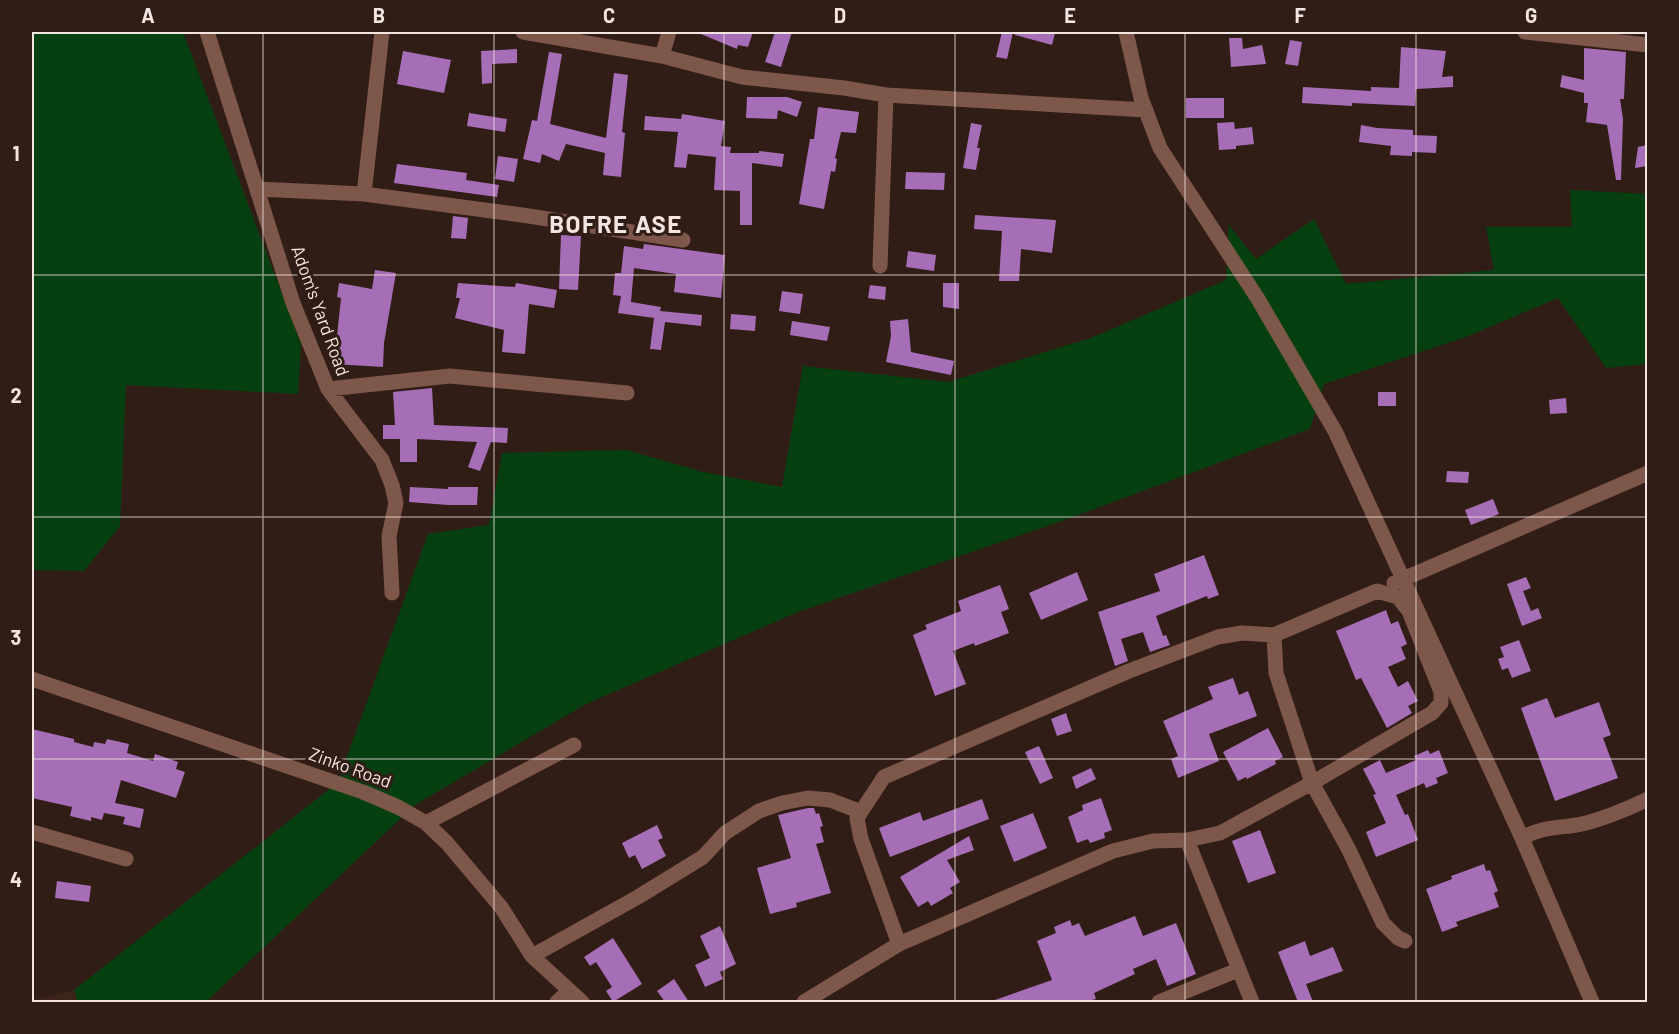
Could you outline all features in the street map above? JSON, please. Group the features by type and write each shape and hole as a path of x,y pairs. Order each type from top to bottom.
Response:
{"street":[{"name":"Adom's Yard Road","path":"207,32 293,303 328,389 382,460 392,485 396,503 389,536 392,592"},
{"path":"364,194 382,32"},
{"path":"523,32 662,56 742,77 886,95 1146,110"},
{"path":"662,56 669,32"},
{"path":"1126,32 1146,110 1161,148 1258,299 1335,431 1522,838 1592,1002"},
{"path":"1525,32 1647,45"},
{"path":"880,266 886,95"},
{"path":"257,189 364,194 522,214 683,240"},
{"path":"328,389 450,376 627,393"},
{"path":"898,944 861,839 856,818 884,777 1129,671 1218,637 1242,633 1274,635 1647,473"},
{"path":"804,1002 898,944 1113,851 1153,841 1187,840 1221,833 1432,713 1441,703 1441,692 1409,611 1398,597 1377,591"},
{"path":"1274,635 1276,674 1312,783 1348,848 1383,923 1405,942"},
{"name":"Zinko Road","path":"32,679 363,792 398,807 426,823 447,843 501,907 532,956 582,1002"},
{"path":"426,823 574,745"},
{"path":"532,956 638,897 703,857 725,833 759,811 782,803 808,798 830,800 859,811"},
{"path":"1522,838 1535,830 1579,825 1647,799"},
{"path":"32,832 126,859"},
{"path":"1187,840 1252,1002"},
{"path":"1159,1002 1238,970"},
{"path":"557,1002 568,991"}],"shaded area":[{"path":"74,990 78,1002 32,1002 32,1000"}],"green space":[{"path":"32,32 183,32 301,344 298,394 126,385 120,526 84,571 32,570"},
{"path":"1570,190 1647,194 1647,364 1606,368 1558,298 1466,337 1324,384 1310,429 1070,518 798,612 586,704 415,805 206,1002 78,1002 74,990 327,791 340,776 428,534 489,525 502,453 627,450 703,472 782,487 803,366 948,382 1091,338 1226,280 1229,225 1256,259 1314,219 1346,284 1494,270 1486,227 1572,227"}],"building":[{"path":"696,32 753,32 748,47 738,45 737,49"},
{"path":"775,32 792,32 781,67 765,62"},
{"path":"1002,32 1013,32 1007,59 996,57"},
{"path":"1015,32 1055,33 1052,45 1015,35"},
{"path":"1229,38 1242,38 1243,49 1262,45 1266,64 1231,67"},
{"path":"1290,40 1302,42 1298,66 1285,64"},
{"path":"1401,47 1446,51 1442,77 1453,76 1453,87 1416,89 1415,106 1302,103 1303,87 1371,91 1371,87 1399,88"},
{"path":"1584,48 1626,52 1624,99 1620,99 1623,119 1621,180 1616,180 1607,125 1586,122 1588,103 1584,103 1584,93 1560,87 1562,75 1584,80"},
{"path":"517,49 517,63 492,64 492,83 482,84 481,51"},
{"path":"403,51 451,60 444,93 397,84"},
{"path":"549,52 562,54 550,124 606,138 614,73 628,75 622,132 625,133 621,177 603,175 605,153 566,144 559,161 542,154 540,163 523,159 532,120 537,121"},
{"path":"747,97 787,97 802,102 797,117 778,110 777,119 746,118"},
{"path":"1186,98 1224,98 1224,118 1186,118"},
{"path":"818,107 859,112 856,133 841,132 835,158 837,159 835,172 831,171 824,209 799,204 810,139 814,139"},
{"path":"469,113 507,119 505,132 467,126"},
{"path":"682,114 725,121 721,146 731,147 730,153 759,153 759,151 784,154 782,167 752,163 752,225 740,225 740,191 714,190 716,157 688,154 686,168 674,167 678,132 644,130 645,116 681,119"},
{"path":"1234,122 1235,129 1252,127 1254,144 1236,146 1236,149 1219,150 1217,123"},
{"path":"971,123 982,125 977,148 980,148 976,170 963,168"},
{"path":"1361,125 1413,130 1413,135 1437,136 1436,153 1412,152 1412,156 1390,155 1391,146 1359,142"},
{"path":"1647,145 1647,166 1635,168 1638,147"},
{"path":"498,156 518,159 514,182 495,179"},
{"path":"397,164 467,173 466,180 499,185 497,197 394,183"},
{"path":"906,172 945,173 944,190 905,189"},
{"path":"975,215 1056,220 1052,253 1021,249 1019,281 999,281 1002,231 974,229"},
{"path":"453,216 468,218 466,239 451,238"},
{"path":"561,235 581,236 578,290 559,289"},
{"path":"644,244 725,255 721,298 674,292 676,274 634,268 631,302 661,307 660,311 702,315 701,326 665,322 661,350 650,349 654,318 618,313 621,296 613,295 615,273 621,273 624,246 643,249"},
{"path":"908,251 936,255 934,271 906,267"},
{"path":"375,270 396,273 384,343 383,367 334,364 341,298 337,297 339,283 372,289"},
{"path":"458,283 515,287 516,283 557,290 554,308 529,304 525,354 502,352 504,330 455,318 460,298 456,298"},
{"path":"943,283 959,283 959,309 943,307"},
{"path":"870,285 886,287 885,300 868,298"},
{"path":"782,291 803,294 800,314 779,311"},
{"path":"731,314 756,316 755,331 730,329"},
{"path":"908,319 911,352 954,361 951,375 886,362 891,336 890,321"},
{"path":"792,321 830,327 827,341 790,335"},
{"path":"432,388 434,425 508,428 507,443 491,442 480,471 468,467 477,442 417,439 417,462 400,462 400,439 383,439 383,425 395,425 393,392"},
{"path":"1378,392 1396,392 1396,406 1378,406"},
{"path":"1566,398 1567,413 1550,414 1549,400"},
{"path":"1447,471 1469,472 1468,483 1446,482"},
{"path":"410,487 448,489 448,487 478,487 477,505 409,502"},
{"path":"1493,499 1499,514 1471,525 1465,510"},
{"path":"1204,555 1219,595 1208,599 1207,596 1156,616 1163,636 1166,635 1170,645 1150,652 1143,632 1121,639 1128,661 1115,666 1098,612 1160,591 1154,574"},
{"path":"1077,572 1088,600 1041,620 1029,593"},
{"path":"1526,577 1531,588 1523,591 1531,611 1538,608 1542,618 1522,626 1507,584"},
{"path":"1000,585 1009,609 1001,612 1009,633 975,646 974,643 953,651 966,684 935,696 913,635 927,629 925,625 961,611 958,601"},
{"path":"1386,610 1391,624 1398,621 1407,644 1401,647 1406,659 1388,667 1398,687 1408,681 1418,701 1408,706 1412,713 1387,728 1361,678 1356,680 1336,631"},
{"path":"1519,640 1531,671 1512,678 1508,668 1502,670 1498,659 1504,657 1500,647"},
{"path":"1233,678 1239,695 1248,691 1257,716 1209,734 1219,761 1178,778 1171,759 1178,756 1163,721 1213,699 1208,687"},
{"path":"1547,698 1555,718 1599,702 1611,735 1603,738 1618,778 1555,801 1521,708"},
{"path":"1066,713 1072,731 1057,736 1051,719"},
{"path":"1268,728 1283,757 1275,761 1276,764 1247,779 1246,777 1238,781 1223,752"},
{"path":"32,729 74,739 74,742 93,747 94,742 105,744 107,739 129,744 127,753 153,761 155,754 178,762 176,769 185,772 176,798 121,780 115,803 144,809 140,828 123,824 125,817 104,813 102,820 91,817 91,821 70,816 72,807 32,798"},
{"path":"1039,746 1053,778 1040,784 1025,752"},
{"path":"1428,750 1430,754 1439,750 1448,773 1436,778 1438,783 1426,788 1424,783 1396,795 1405,815 1408,814 1418,840 1376,857 1366,832 1386,823 1373,795 1376,794 1363,769 1380,760 1386,773 1416,760 1414,756"},
{"path":"1091,768 1096,779 1076,789 1072,777"},
{"path":"1101,798 1112,830 1104,833 1105,838 1090,843 1088,839 1077,843 1068,817 1083,810 1082,805"},
{"path":"982,799 989,819 890,857 879,828 920,812 923,821"},
{"path":"814,808 816,814 819,813 823,826 820,827 824,842 816,844 831,893 796,903 797,907 770,914 757,868 791,858 778,815"},
{"path":"1033,813 1047,848 1014,862 1000,826"},
{"path":"657,825 663,838 658,840 666,856 642,869 635,855 629,858 622,843"},
{"path":"1260,830 1276,873 1248,883 1232,841"},
{"path":"969,836 974,850 947,860 960,882 950,888 953,893 931,906 928,901 918,907 900,877"},
{"path":"1484,864 1486,871 1490,870 1498,891 1494,893 1499,907 1456,922 1458,926 1442,932 1426,889 1452,879 1451,876"},
{"path":"57,881 91,886 89,902 55,898"},
{"path":"1135,916 1143,936 1176,923 1196,974 1167,986 1156,959 1133,969 1135,974 1094,993 1096,999 1085,1002 992,1001 1052,980 1037,941 1056,933 1054,927 1070,920 1072,926 1079,923 1085,936"},
{"path":"720,926 736,964 720,972 723,979 705,987 695,965 710,958 700,936"},
{"path":"613,938 642,984 613,1002 606,991 612,987 596,962 590,966 584,957"},
{"path":"1305,941 1310,956 1333,947 1343,971 1306,984 1313,1002 1298,1002 1278,952"},
{"path":"674,979 689,1002 665,1002 657,991"}],"district":[{"name":"BOFRE ASE","path":"616,225"}]}
